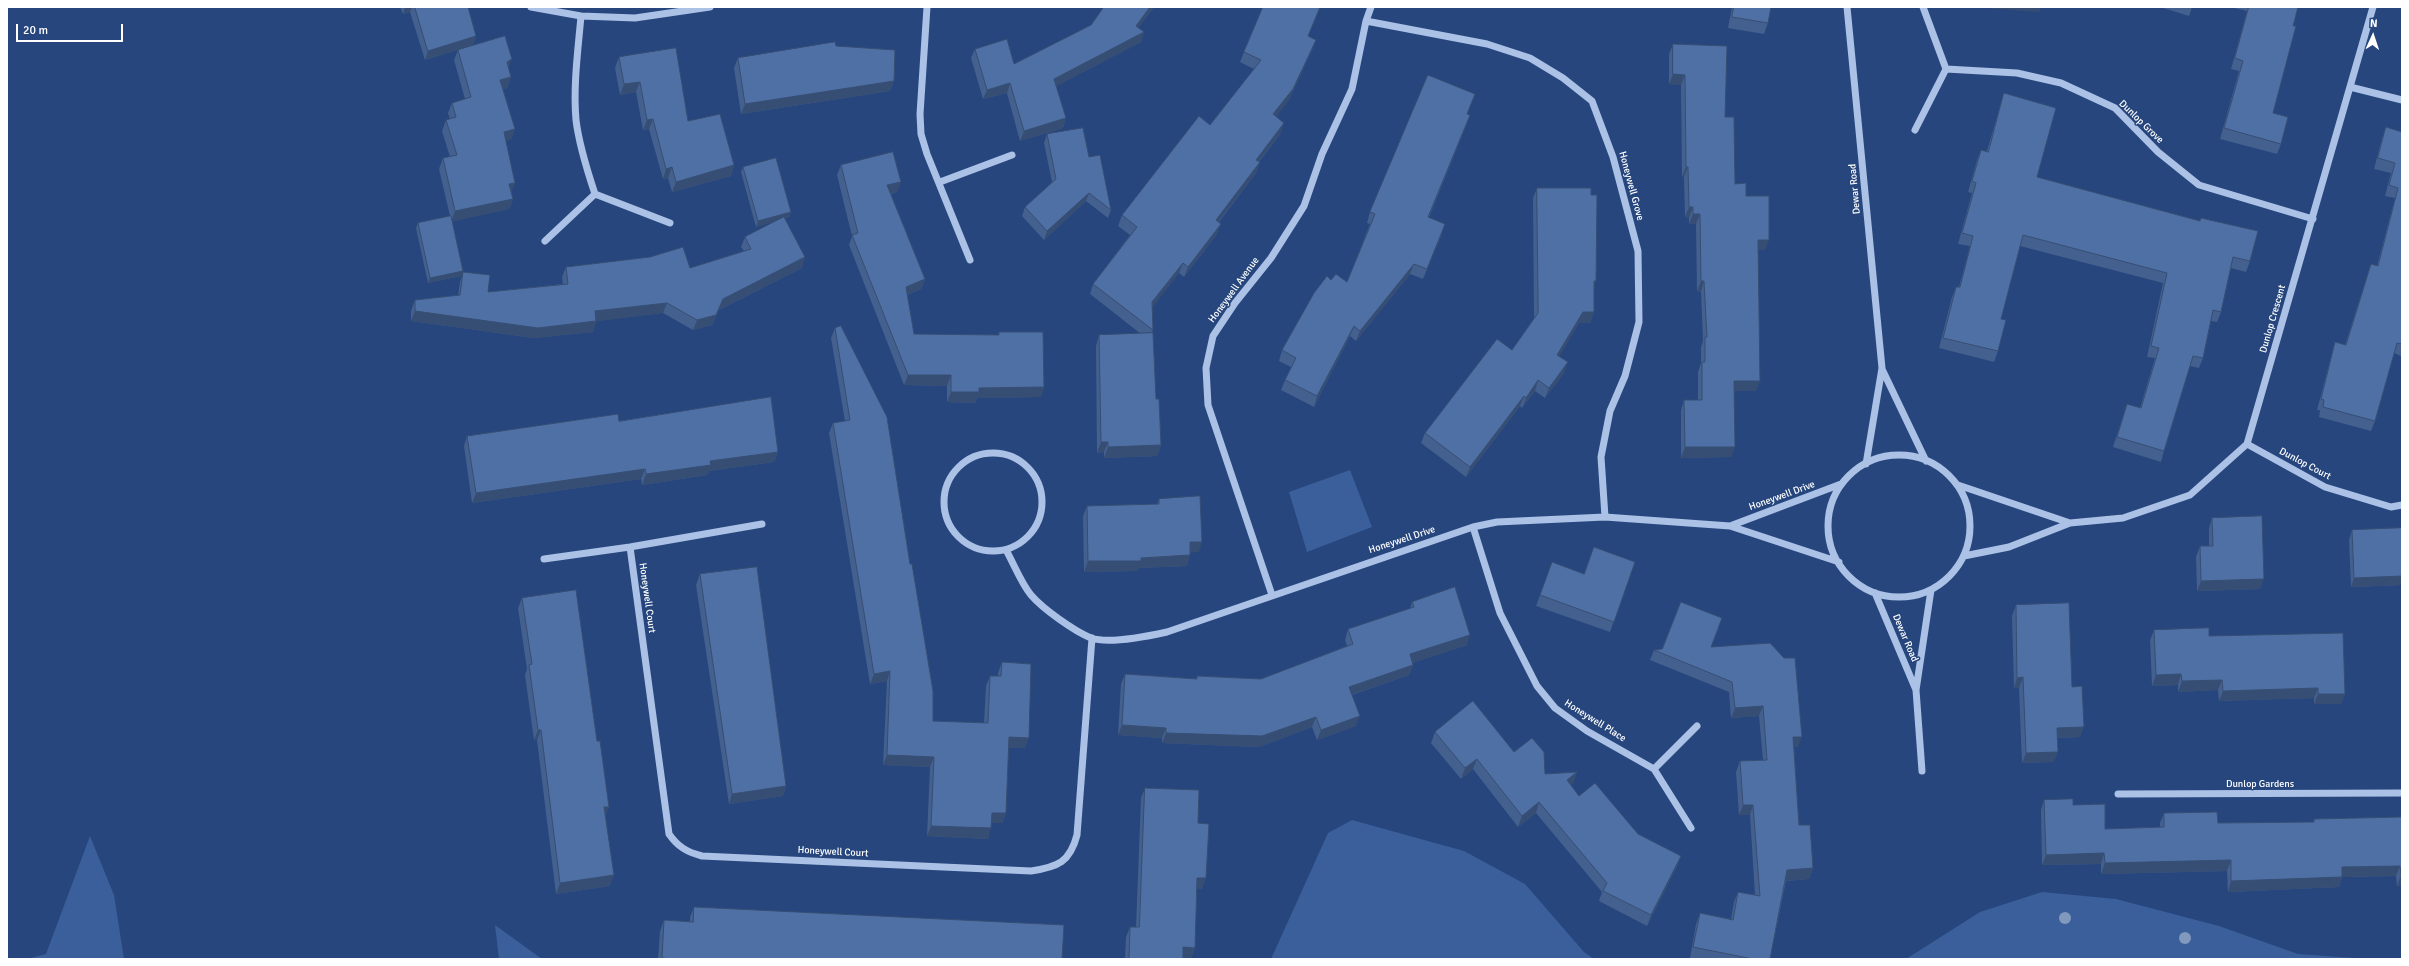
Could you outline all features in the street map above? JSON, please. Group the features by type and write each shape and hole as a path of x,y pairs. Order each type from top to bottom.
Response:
{"street":[{"path":"531,7 582,16 635,18 710,7"},
{"path":"927,7 920,114 921,134 927,154 940,182 970,260"},
{"name":"Honeywell Avenue","path":"1272,595 1208,405 1206,368 1213,336 1235,303 1271,258 1304,206 1322,154 1352,89 1366,21 1371,7"},
{"name":"Dewar Road","path":"1847,7 1882,368 1866,464"},
{"path":"1915,130 1946,69 1923,7"},
{"name":"Dunlop Crescent","path":"2247,444 2373,7"},
{"path":"582,16 576,70 576,119 584,158 595,194"},
{"name":"Honeywell Grove","path":"1366,21 1488,44 1530,58 1563,78 1592,102 1613,158 1638,251 1640,322 1625,376 1610,411 1601,457 1604,517"},
{"name":"Dunlop Grove","path":"1946,69 2017,73 2061,83 2115,108 2158,152 2199,185 2313,219"},
{"path":"2350,87 2402,100"},
{"path":"940,182 1012,155"},
{"path":"595,194 670,223"},
{"path":"545,241 595,194"},
{"name":"Dewar Road","path":"1882,368 1926,461"},
{"path":"1964,556 2009,547 2070,523 2123,518 2190,495 2247,444"},
{"name":"Dunlop Court","path":"2247,444 2326,487 2391,507 2402,505"},
{"path":"996,453 1010,456 1033,474 1040,490 1042,502 1040,513 1033,530 1021,543 1006,550 992,552 977,549 962,541 950,528 944,512 944,495 949,479 961,464 979,455 996,453"},
{"path":"1890,455 1912,455 1942,468 1958,485 1969,508 1971,523 1964,556 1951,576 1930,590 1905,598 1875,594 1845,572 1830,544 1828,530 1831,505 1841,484 1856,469 1866,464 1877,458 1890,455"},
{"name":"Honeywell Drive","path":"1730,526 1841,484"},
{"path":"1958,485 2070,523"},
{"name":"Honeywell Drive","path":"1092,638 1142,638 1160,634 1473,527 1497,522 1604,517 1730,526 1840,562"},
{"path":"544,559 630,547 762,524"},
{"name":"Honeywell Place","path":"1473,527 1500,613 1537,686 1555,708 1587,730 1654,769 1691,828"},
{"name":"Honeywell Court","path":"630,547 669,834 677,844 688,852 702,856 1031,871 1045,869 1064,861 1070,856 1077,835 1092,638"},
{"path":"1006,550 1031,595 1060,619 1092,638"},
{"name":"Dewar Road","path":"1922,771 1916,690 1930,590"},
{"name":"Dewar Road","path":"1875,594 1916,690"},
{"path":"1654,769 1697,726"},
{"name":"Dunlop Gardens","path":"2118,794 2402,794"}],"shaded area":[{"path":"1350,470 1372,527 1307,552 1289,492"},
{"path":"1352,820 1464,851 1525,884 1584,952 1594,959 1271,959 1328,833"},
{"path":"90,836 114,895 124,959 27,959 46,954"},
{"path":"2042,892 2116,899 2219,926 2298,954 2368,959 1906,959 1980,912"},
{"path":"495,925 542,959 499,959"}],"building":[{"path":"415,7 468,7 476,36 428,51"},
{"path":"1104,7 1150,7 1136,26 1144,32 1054,79 1066,118 1024,131 1010,83 987,90 975,49 1007,39 1014,64 1091,25"},
{"path":"1263,7 1320,7 1308,36 1316,40 1293,89 1273,114 1284,123 1256,160 1260,162 1216,220 1221,224 1188,267 1183,263 1152,302 1153,330 1093,284 1137,227 1122,215 1199,116 1210,125 1261,60 1244,52"},
{"path":"1734,7 1771,7 1768,23 1732,17"},
{"path":"2249,7 2298,7 2293,26 2296,26 2273,113 2288,117 2281,144 2224,128 2243,61 2235,58"},
{"path":"505,36 512,59 507,62 511,77 500,80 515,129 504,132 515,183 509,184 513,199 455,211 443,158 457,155 446,120 456,117 452,103 471,97 458,50"},
{"path":"835,42 836,46 895,50 894,81 745,104 738,58"},
{"path":"1673,44 1727,46 1725,117 1734,117 1735,184 1746,183 1746,196 1769,196 1769,240 1758,240 1760,381 1734,381 1735,447 1685,447 1684,400 1702,400 1702,362 1705,362 1705,337 1707,337 1704,281 1701,281 1700,214 1693,214 1693,207 1689,207 1688,167 1686,167 1685,75 1673,74"},
{"path":"676,48 688,121 720,114 734,165 676,182 672,167 666,169 653,119 647,120 640,82 624,84 619,57"},
{"path":"1428,75 1475,94 1467,114 1470,115 1428,217 1445,224 1427,269 1414,264 1360,331 1354,326 1317,396 1285,380 1296,358 1282,350 1314,293 1327,276 1331,280 1336,274 1347,282 1375,214 1370,212"},
{"path":"2004,93 2056,108 2037,177 2200,221 2201,218 2258,231 2250,261 2233,257 2221,312 2213,310 2203,358 2193,356 2164,451 2117,437 2127,404 2141,408 2159,348 2151,346 2167,273 2023,235 2001,319 2006,320 1998,351 1943,338 1956,287 1960,287 1973,236 1962,233 1976,183 1972,181 1981,150 1988,152"},
{"path":"2386,127 2402,132 2402,344 2397,343 2375,421 2323,407 2324,400 2321,399 2335,342 2346,345 2371,264 2378,266 2398,188 2389,185 2395,163 2378,158"},
{"path":"1083,128 1089,157 1100,155 1111,210 1089,193 1047,231 1025,207 1056,179 1047,134"},
{"path":"893,152 901,182 887,185 925,279 906,287 914,334 999,335 999,332 1043,332 1044,387 979,388 979,392 951,392 951,375 908,375 852,235 858,233 841,165"},
{"path":"776,158 791,212 758,221 743,167"},
{"path":"1537,188 1591,188 1591,195 1597,195 1596,281 1594,281 1594,312 1583,312 1557,355 1568,362 1549,388 1538,380 1526,398 1524,396 1470,467 1425,433 1497,339 1512,350 1538,313"},
{"path":"451,216 463,271 430,278 418,223"},
{"path":"784,217 805,257 723,299 716,315 697,320 667,303 595,311 596,321 538,328 415,311 415,300 460,295 463,272 490,275 488,292 568,284 566,267 650,257 683,247 690,268 751,249 745,237"},
{"path":"841,326 887,417 910,564 912,564 933,691 933,721 988,723 990,676 1001,676 1002,662 1031,664 1029,738 1009,737 1006,813 992,813 991,828 931,826 934,757 887,755 890,671 874,674 833,423 850,420 835,328"},
{"path":"1153,333 1156,399 1159,399 1161,445 1108,447 1108,442 1101,442 1099,335"},
{"path":"771,397 778,452 710,461 711,465 646,474 645,469 476,493 467,436 618,414 619,421"},
{"path":"1200,496 1202,542 1190,542 1190,555 1141,558 1141,561 1088,561 1087,506 1159,504 1159,499"},
{"path":"2262,516 2264,579 2201,581 2200,546 2213,546 2212,518"},
{"path":"2402,528 2402,576 2354,578 2352,530"},
{"path":"1594,547 1635,562 1614,622 1540,595 1552,562 1584,574"},
{"path":"757,567 786,786 732,794 700,574"},
{"path":"1455,587 1470,635 1410,654 1413,665 1349,687 1360,716 1321,730 1316,717 1262,736 1166,733 1166,728 1122,725 1125,674 1197,679 1197,676 1261,679 1353,644 1348,629 1414,607 1412,602"},
{"path":"576,590 597,741 600,741 609,807 604,807 614,875 560,883 541,730 538,730 529,665 532,664 522,598"},
{"path":"1681,602 1722,618 1711,647 1770,643 1784,658 1795,658 1802,737 1793,737 1799,825 1810,825 1813,868 1787,870 1770,959 1753,959 1693,947 1700,913 1733,920 1738,892 1760,896 1753,805 1743,805 1740,761 1767,760 1763,706 1735,708 1732,682 1654,650 1662,649"},
{"path":"2069,603 2072,687 2082,686 2084,727 2057,728 2058,752 2026,753 2023,677 2017,678 2016,605"},
{"path":"2209,628 2209,636 2343,633 2345,694 2318,694 2318,688 2223,691 2222,680 2182,681 2181,674 2156,675 2154,630"},
{"path":"1473,701 1514,752 1532,738 1544,752 1545,774 1577,772 1567,780 1579,796 1595,783 1638,834 1681,856 1651,915 1603,891 1607,883 1539,802 1522,816 1477,759 1465,768 1435,732"},
{"path":"1145,788 1199,790 1198,823 1209,824 1206,878 1197,878 1195,948 1183,947 1183,959 1129,959 1130,927 1139,927"},
{"path":"2073,799 2073,805 2105,804 2105,829 2164,827 2164,813 2217,812 2218,823 2314,822 2314,819 2402,817 2402,875 2400,866 2342,867 2342,877 2231,881 2231,860 2105,863 2104,853 2046,855 2044,800"},
{"path":"694,907 1064,925 1062,959 662,958 664,920 693,922"}]}
